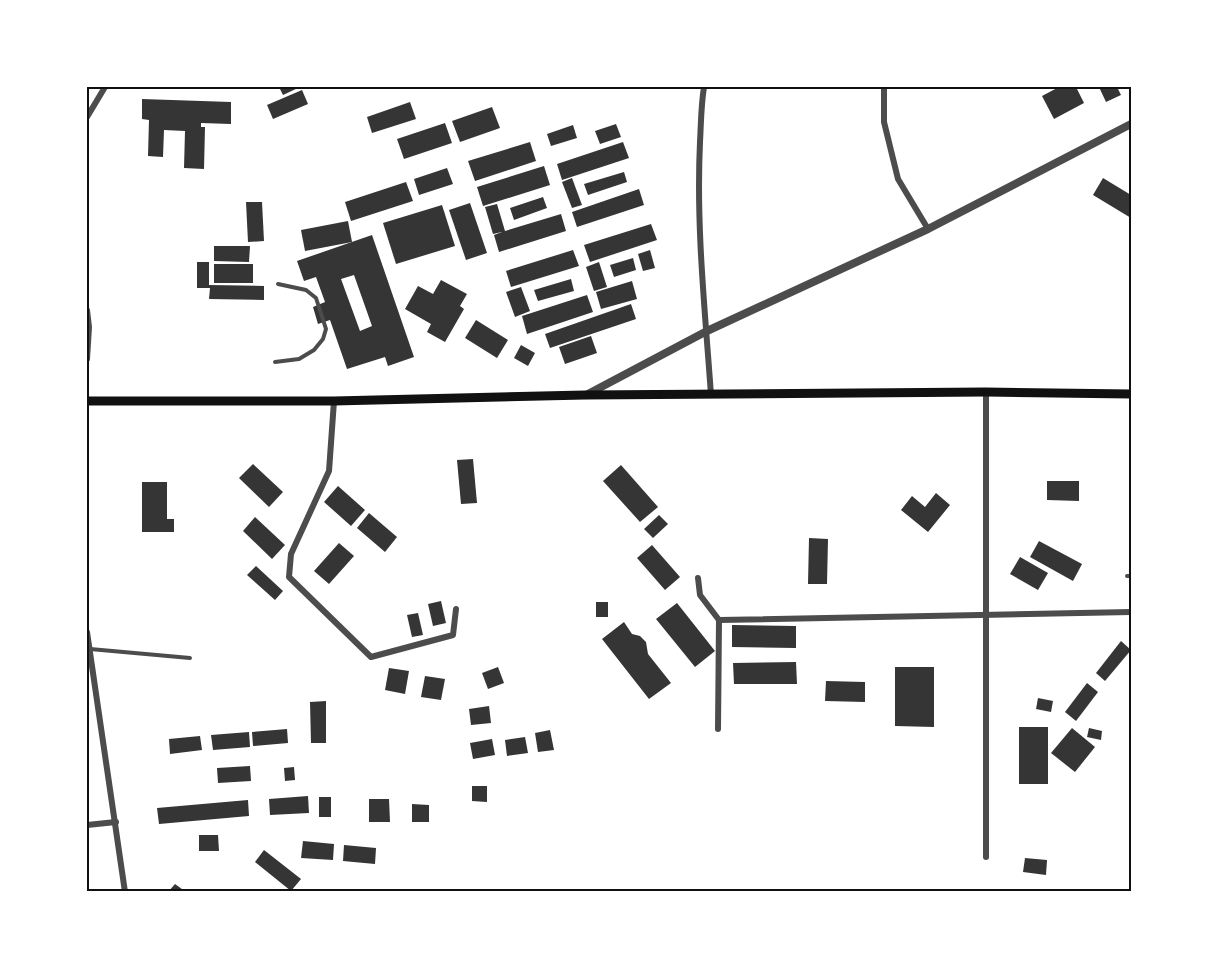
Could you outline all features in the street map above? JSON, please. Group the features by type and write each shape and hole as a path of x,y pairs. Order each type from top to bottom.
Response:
{"main road":[{"path":"87,401 334,401 585,395 987,392 1131,394"}],"street":[{"path":"87,117 105,87"},
{"path":"704,87 698,191 703,310 707,332 711,395"},
{"path":"884,87 884,123 898,179 928,229"},
{"path":"585,395 707,332 928,229 1131,124"},
{"path":"87,309 89,327 87,359"},
{"path":"986,857 987,392"},
{"path":"334,401 329,471 291,554 289,577 371,657 453,635 456,609"},
{"path":"698,578 700,595 718,620 718,729"},
{"path":"718,620 1131,612"},
{"path":"87,632 125,892"},
{"path":"87,825 116,822"}],"lane":[{"path":"275,362 299,359 314,350 323,339 326,329 316,298 306,290 278,284"},
{"path":"89,649 190,658"}],"building":[{"path":"279,87 300,87 283,95"},
{"path":"1059,87 1076,87 1084,103 1054,119 1042,96"},
{"path":"1099,87 1117,87 1121,95 1106,102"},
{"path":"302,90 308,104 273,119 267,105"},
{"path":"142,99 231,102 231,124 201,123 201,127 205,127 204,169 184,168 185,131 164,130 163,157 148,156 149,120 142,119"},
{"path":"410,102 416,119 372,133 367,117"},
{"path":"492,107 500,128 460,142 452,121"},
{"path":"445,123 452,143 404,159 397,139"},
{"path":"616,124 621,137 600,144 595,131"},
{"path":"573,125 577,138 551,146 547,134"},
{"path":"530,142 536,161 475,181 468,161"},
{"path":"623,142 629,158 562,180 557,164"},
{"path":"544,166 550,185 483,206 477,187"},
{"path":"447,168 453,184 419,195 414,179"},
{"path":"624,172 627,182 588,195 584,184"},
{"path":"572,178 582,205 572,208 562,182"},
{"path":"1103,178 1131,195 1131,218 1093,195"},
{"path":"406,182 413,201 351,221 345,202"},
{"path":"639,189 644,205 577,227 572,212"},
{"path":"543,197 547,208 514,220 510,208"},
{"path":"246,202 262,202 264,241 248,242"},
{"path":"470,203 487,253 466,260 449,210"},
{"path":"497,204 505,231 561,214 566,231 499,252 494,235 502,232 493,234 485,207"},
{"path":"442,205 455,246 396,264 383,223"},
{"path":"348,221 352,242 305,251 301,230"},
{"path":"651,224 657,240 590,262 584,245"},
{"path":"372,235 414,357 388,366 385,357 347,369 330,320 318,324 313,307 325,302 316,277 304,281 297,261","holes":["354,275 372,326 360,331 341,279"]},
{"path":"214,246 250,246 249,262 214,261"},
{"path":"573,250 579,266 511,287 506,271"},
{"path":"650,250 655,268 643,271 638,254"},
{"path":"633,258 636,270 614,277 610,265"},
{"path":"197,262 209,262 209,285 264,286 264,300 209,299 210,288 197,288"},
{"path":"599,262 607,287 594,291 586,267"},
{"path":"214,264 253,264 253,283 214,283"},
{"path":"571,279 574,291 538,301 534,290"},
{"path":"441,280 467,294 460,306 464,309 445,342 427,332 431,324 405,309 418,286 433,294"},
{"path":"632,281 637,299 601,309 596,292"},
{"path":"521,287 530,311 515,317 506,292"},
{"path":"587,295 593,312 527,334 522,316"},
{"path":"631,304 636,319 550,348 545,334"},
{"path":"476,320 508,340 497,358 465,338"},
{"path":"591,336 597,353 565,364 559,347"},
{"path":"521,345 535,353 528,366 514,358"},
{"path":"473,459 477,503 461,504 457,460"},
{"path":"253,464 283,492 269,507 239,478"},
{"path":"621,465 658,507 640,522 603,481"},
{"path":"1047,481 1079,481 1079,501 1047,500"},
{"path":"142,482 167,482 167,519 174,519 174,532 142,532"},
{"path":"338,486 365,510 351,526 324,502"},
{"path":"936,493 950,505 928,532 901,510 912,496 925,507"},
{"path":"369,513 397,537 385,552 357,528"},
{"path":"659,515 668,524 653,538 644,529"},
{"path":"255,517 285,545 272,559 243,531"},
{"path":"809,538 828,539 827,584 808,584"},
{"path":"1039,541 1082,564 1073,581 1030,557"},
{"path":"339,543 354,556 329,584 314,571"},
{"path":"652,545 680,577 665,590 637,558"},
{"path":"1020,557 1048,573 1038,590 1010,574"},
{"path":"256,566 283,591 275,600 247,575"},
{"path":"441,601 446,623 433,626 428,604"},
{"path":"596,602 608,602 608,617 596,617"},
{"path":"677,603 715,651 695,667 656,619"},
{"path":"418,613 423,635 412,637 407,615"},
{"path":"624,622 632,634 640,636 646,642 648,654 671,683 649,699 602,639"},
{"path":"732,625 796,626 796,648 732,647"},
{"path":"1121,641 1131,650 1105,681 1096,673"},
{"path":"796,662 797,684 734,684 733,663"},
{"path":"498,667 504,683 488,689 482,673"},
{"path":"895,667 934,667 934,727 895,726"},
{"path":"389,668 409,671 405,694 385,690"},
{"path":"425,676 445,679 441,700 421,697"},
{"path":"826,681 865,682 865,702 825,701"},
{"path":"1087,683 1098,692 1076,721 1065,712"},
{"path":"1038,698 1053,701 1051,712 1036,709"},
{"path":"326,701 326,743 311,743 310,702"},
{"path":"489,706 491,723 471,725 469,709"},
{"path":"1019,727 1048,727 1048,784 1019,784"},
{"path":"1072,728 1095,747 1075,772 1051,753"},
{"path":"1089,728 1102,731 1101,740 1087,737"},
{"path":"287,729 288,743 253,746 252,732"},
{"path":"550,730 554,750 538,752 535,733"},
{"path":"249,732 250,747 213,750 211,735"},
{"path":"200,736 202,750 170,754 169,739"},
{"path":"525,737 528,753 507,756 505,740"},
{"path":"492,739 495,755 473,759 470,743"},
{"path":"250,766 251,781 218,783 217,768"},
{"path":"294,767 295,780 285,781 284,768"},
{"path":"472,786 487,786 487,802 472,801"},
{"path":"308,796 309,813 270,815 269,799"},
{"path":"319,797 331,797 331,817 319,817"},
{"path":"369,799 389,799 390,822 369,822"},
{"path":"248,800 249,816 159,824 157,808"},
{"path":"412,804 429,805 429,822 412,822"},
{"path":"199,835 218,835 219,851 199,851"},
{"path":"303,841 334,844 333,860 301,858"},
{"path":"344,845 376,848 375,864 343,861"},
{"path":"264,850 301,879 291,891 255,862"},
{"path":"1025,858 1047,860 1046,875 1023,872"},
{"path":"175,884 186,892 168,892"}]}
